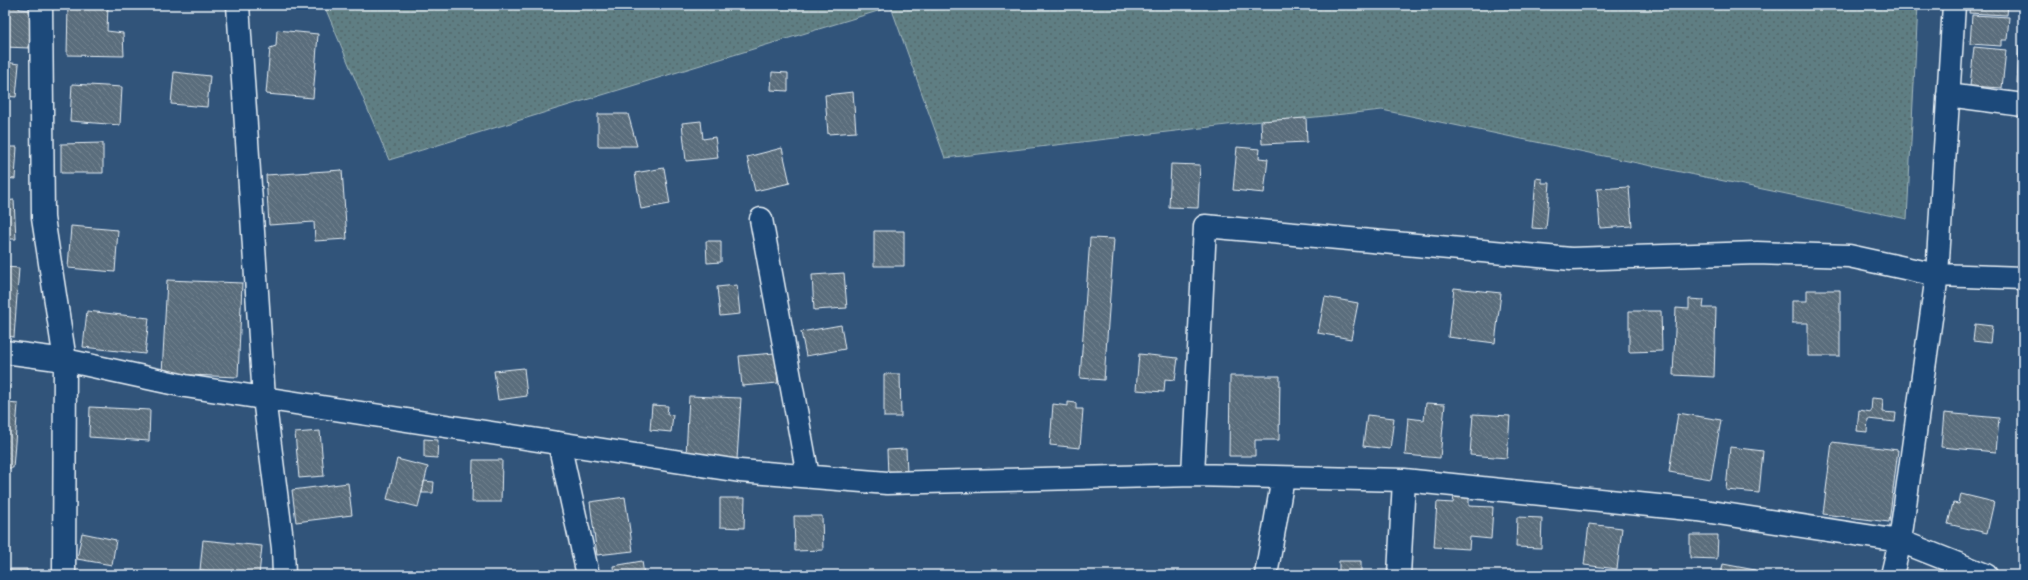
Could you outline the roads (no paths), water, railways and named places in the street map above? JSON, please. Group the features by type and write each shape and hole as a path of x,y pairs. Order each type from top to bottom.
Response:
{"street":[{"path":"41,5 43,218 65,360 64,575"},
{"path":"238,5 264,398 283,548 284,575"},
{"path":"1892,575 1900,541 1937,275 1954,5"},
{"path":"1948,95 2023,105"},
{"path":"761,219 808,476"},
{"path":"1193,475 1205,226 1571,259 1757,253 1850,256 1937,275 2023,278"},
{"path":"5,352 65,360 186,386 740,471 887,484 1193,475 1404,480 1698,510 1900,541 1986,575"},
{"path":"559,443 588,575"},
{"path":"1266,575 1283,478"},
{"path":"1399,575 1404,480"}]}
